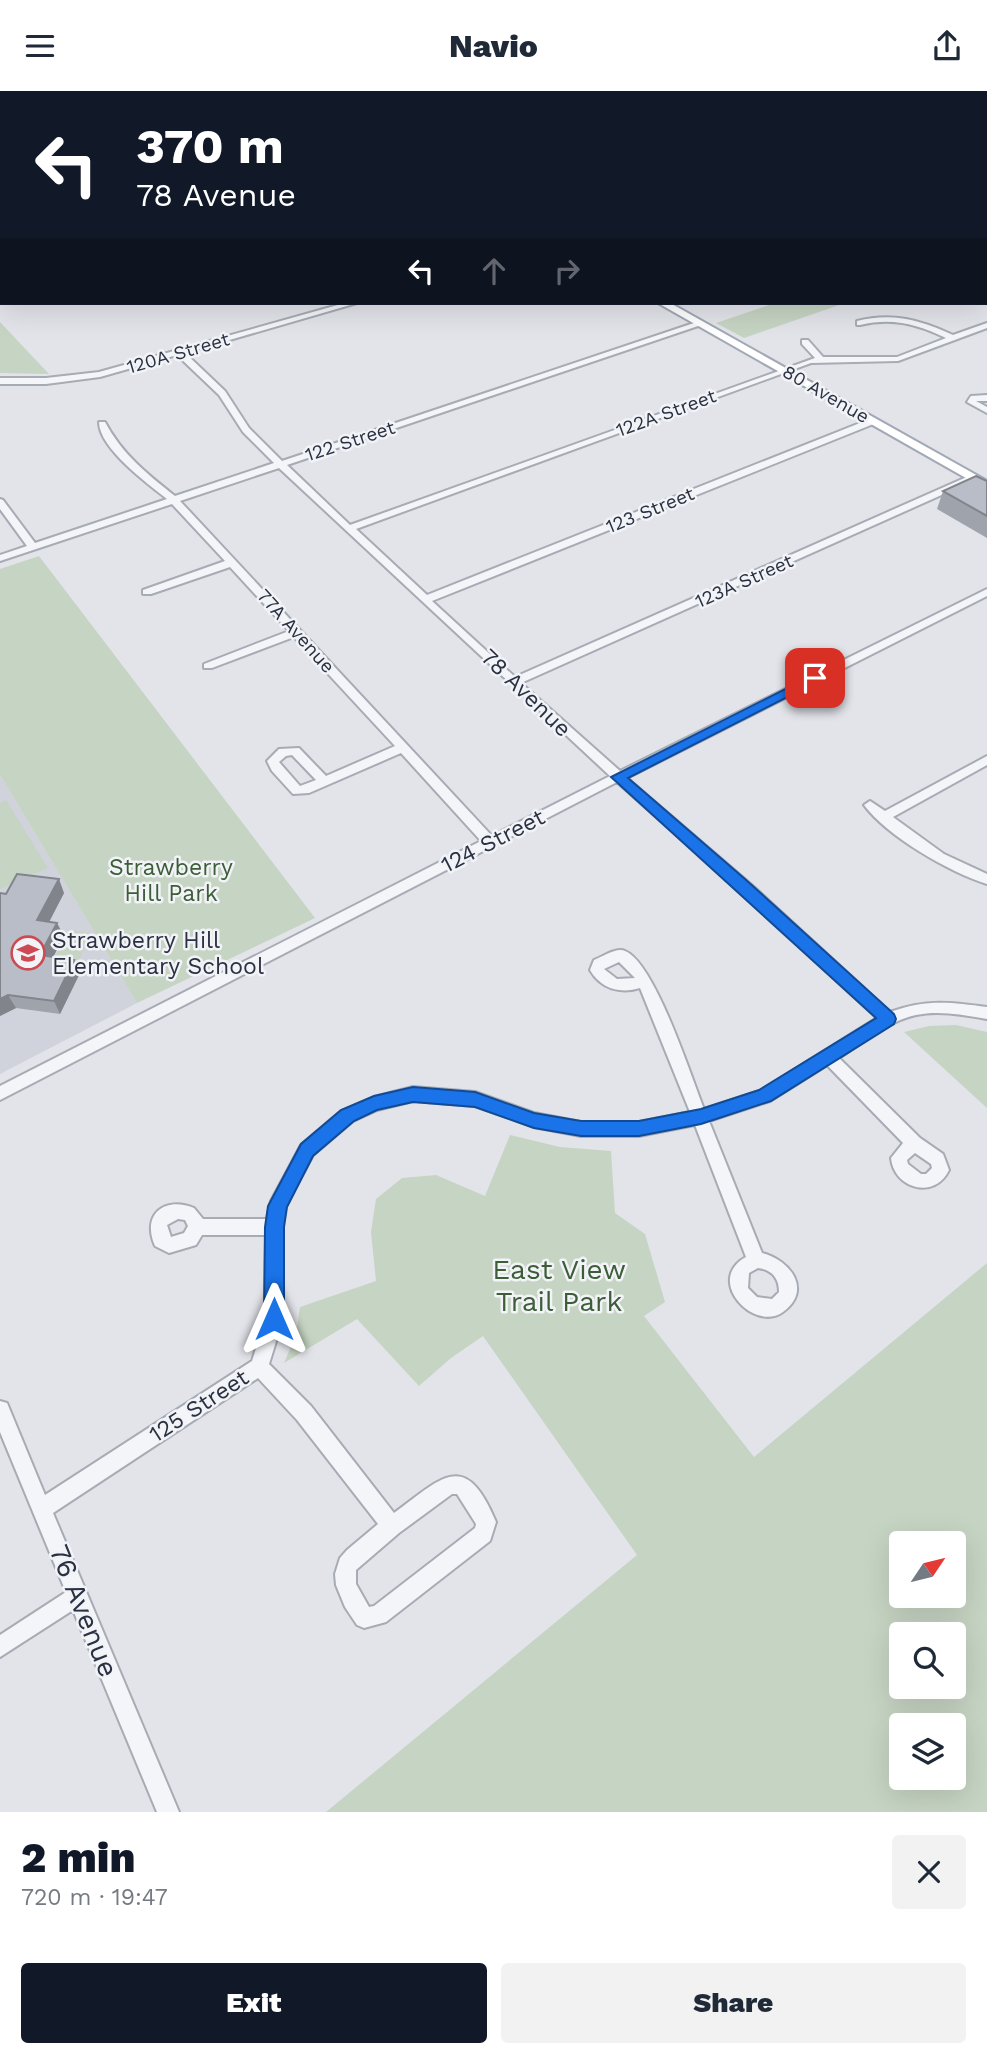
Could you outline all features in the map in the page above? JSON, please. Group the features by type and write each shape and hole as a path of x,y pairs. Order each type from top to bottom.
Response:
{"main road":[{"name":"80 Avenue","path":"667,305 906,432 987,482"},
{"name":"80 Avenue","path":"680,305 873,421 972,478 987,482"},
{"path":"873,421 906,432"}],"street":[{"name":"120A Street","path":"0,381 46,381 82,377 180,353 346,305"},
{"path":"860,323 887,316 924,325 951,338"},
{"name":"122 Street","path":"0,558 700,324"},
{"name":"122A Street","path":"350,528 787,369 821,359 892,360 987,325"},
{"path":"805,342 821,359"},
{"name":"78 Avenue","path":"180,353 222,393 246,431 281,464 618,777 740,883 888,1019"},
{"path":"987,398 974,398 971,402 987,410"},
{"name":"123 Street","path":"427,599 873,421"},
{"name":"77A Avenue","path":"102,424 105,434 143,475 174,500 233,562 490,842"},
{"name":"123A Street","path":"514,681 972,478"},
{"path":"0,502 33,547"},
{"path":"147,592 233,562"},
{"name":"124 Street","path":"0,1093 987,592"},
{"path":"208,666 296,632"},
{"path":"325,782 402,748"},
{"path":"883,817 987,760"},
{"path":"870,805 925,851 960,870 987,879"},
{"path":"644,981 701,1117 756,1261"},
{"name":"125 Street","path":"42,1509 259,1367 274,1319 274,1227 277,1206 307,1150 347,1116 374,1104 413,1094 475,1100 534,1120 581,1129 639,1129 701,1117 765,1096 888,1019 915,1009 935,1008 987,1013"},
{"path":"828,1057 914,1143"},
{"path":"197,1227 274,1227"},
{"path":"259,1367 304,1413 392,1526"},
{"name":"76 Avenue","path":"0,1410 168,1812"},
{"path":"456,1483 464,1487 486,1522 483,1534 379,1615 364,1618 348,1595 342,1580 346,1565 392,1526 456,1483"},
{"path":"0,1647 77,1596"}],"shaded area":[{"path":"0,775 137,1003 0,1074"}],"green space":[{"path":"769,305 839,305 744,338 716,323"},
{"path":"0,322 49,374 0,373"},
{"name":"Strawberry Hill Park","path":"39,556 315,918 137,1003 0,775 0,569"},
{"path":"6,800 48,868 0,889 0,803"},
{"path":"68,930 92,933 76,966 52,963"},
{"path":"956,1025 987,1032 987,1108 904,1032 929,1026"},
{"name":"East View Trail Park","path":"510,1135 560,1147 611,1151 615,1213 645,1234 665,1302 644,1316 754,1457 987,1263 987,1812 326,1812 637,1555 483,1336 451,1358 419,1386 357,1319 284,1363 296,1335 300,1307 376,1281 371,1232 376,1199 402,1178 436,1175 485,1196"}],"building":[{"path":"976,476 987,481 987,516 943,491"},
{"name":"Strawberry Hill Elementary School","path":"17,874 59,879 37,920 57,923 40,955 74,960 54,1001 8,995 0,999 0,893 6,894"}],"place":[{"name":"Strawberry Hill Elementary School","path":"28,953"}],"route":[{"path":"274,1319 274,1227 277,1206 307,1150 347,1116 374,1104 413,1094 475,1100 534,1120 581,1129 639,1129 701,1117 765,1096 888,1019 740,883 618,777 815,678"}]}
